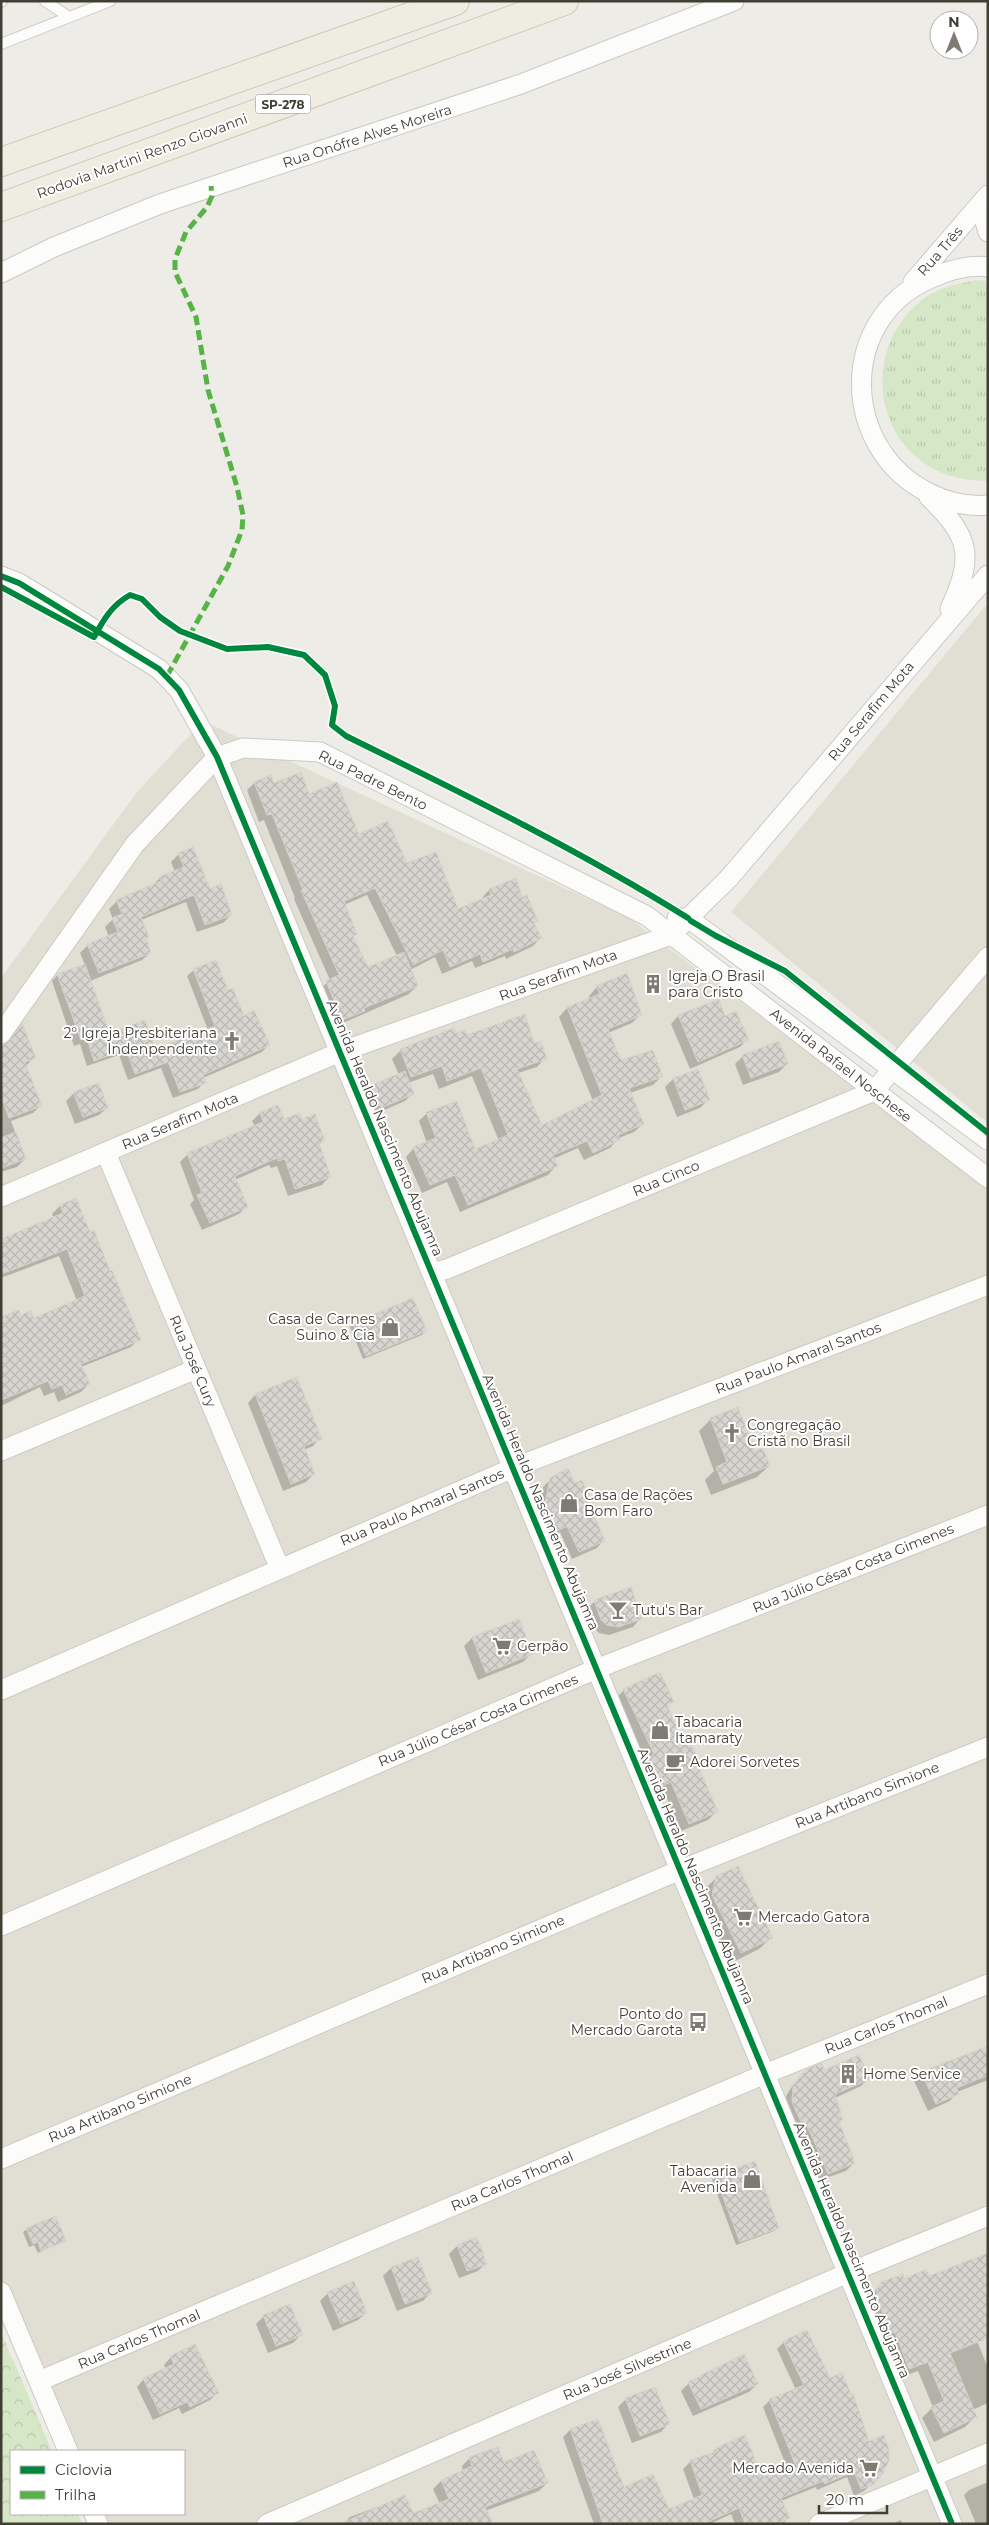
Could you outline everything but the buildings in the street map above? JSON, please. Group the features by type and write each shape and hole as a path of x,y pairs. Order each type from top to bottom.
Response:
{"main road":[{"name":"Rodovia Martini Renzo Giovanni","path":"1,207 564,1"},
{"path":"1,162 438,4"}],"street":[{"name":"Rua Onófre Alves Moreira","path":"1,273 54,248 160,204 521,84 734,1"},
{"path":"984,200 988,232"},
{"name":"Rua Três","path":"890,306 984,200"},
{"path":"940,630 963,579 966,565 961,534 950,517 930,497 912,485 887,462 870,433 861,400 862,367 872,335 890,306 916,285 946,271 980,266 988,267"},
{"path":"912,485 944,500 978,506 988,505"},
{"name":"Avenida Heraldo Nascimento Abujamra","path":"1,562 19,583"},
{"name":"Rua Serafim Mota","path":"1,1197 340,1052 671,935 729,878 988,574"},
{"name":"Avenida Heraldo Nascimento Abujamra","path":"1,576 19,583 159,669 178,690 218,757 952,2524"},
{"name":"Rua Padre Bento","path":"1,1034 135,844 218,757 243,748 320,752 647,916 671,935"},
{"name":"Rua Padre Bento","path":"647,916 688,918"},
{"name":"Avenida Rafael Noschese","path":"688,918 988,1140"},
{"name":"Avenida Rafael Noschese","path":"671,935 988,1178"},
{"name":"Rua Cinco","path":"432,1272 448,1269 874,1091 988,957"},
{"name":"Rua José Cury","path":"106,1153 280,1569"},
{"name":"Rua Paulo Amaral Santos","path":"1,1690 513,1468 988,1285"},
{"path":"1,1451 196,1369"},
{"name":"Rua Júlio César Costa Gimenes","path":"1,1926 596,1669 988,1515"},
{"name":"Rua Artibano Simione","path":"1,2159 680,1870 988,1747"},
{"name":"Rua Carlos Thomal","path":"38,2381 765,2074 988,1984"},
{"name":"Rua José Silvestrine","path":"267,2524 848,2273 988,2216"},
{"path":"1,2292 68,2450"},
{"path":"819,2524 988,2453"}],"lane":[{"path":"45,1 69,17"},
{"path":"1,44 110,1"}],"shaded area":[{"path":"988,603 988,1123 731,912"},
{"path":"203,721 629,918 988,1188 988,2524 98,2524 94,2515 185,2515 185,2450 67,2450 1,2296 1,978 137,792"}],"green space":[{"path":"976,280 988,281 988,481 949,475 936,470 914,455 897,435 887,411 883,386 884,361 892,337 906,315 926,297 938,291"},
{"path":"1,2332 52,2450 10,2450 10,2515 78,2515 82,2524 1,2524"}],"marked path":[{"path":"167,676 228,566 242,530 243,515 237,487 208,390 196,317 175,272 175,259 186,232 207,207 212,196 211,186"}],"cycle path":[{"path":"1,576 19,583 159,669 179,690 217,757 952,2524"},
{"path":"1,587 94,637 113,608 130,595 142,599 160,617 180,631 227,649 268,647 304,655 325,675 335,706 332,725 346,736 562,846 688,918"},
{"path":"691,921 716,936 785,971 988,1133"}],"place":[{"name":"Igreja O Brasil para Cristo","path":"653,984"},
{"name":"2° Igreja Presbiteriana Indenpendente","path":"232,1041"},
{"name":"Casa de Carnes Suino & Cia","path":"390,1327"},
{"name":"Congregação Cristã no Brasil","path":"732,1433"},
{"name":"Casa de Rações Bom Faro","path":"569,1503"},
{"name":"Tutu's Bar","path":"618,1610"},
{"name":"Gerpão","path":"502,1646"},
{"name":"Tabacaria Itamaraty","path":"660,1730"},
{"name":"Adorei Sorvetes","path":"675,1762"},
{"name":"Mercado Gatora","path":"743,1917"},
{"name":"Ponto do Mercado Garota","path":"698,2022"},
{"name":"Home Service","path":"848,2074"},
{"name":"Tabacaria Avenida","path":"752,2179"},
{"name":"Mercado Avenida","path":"869,2468"}]}
